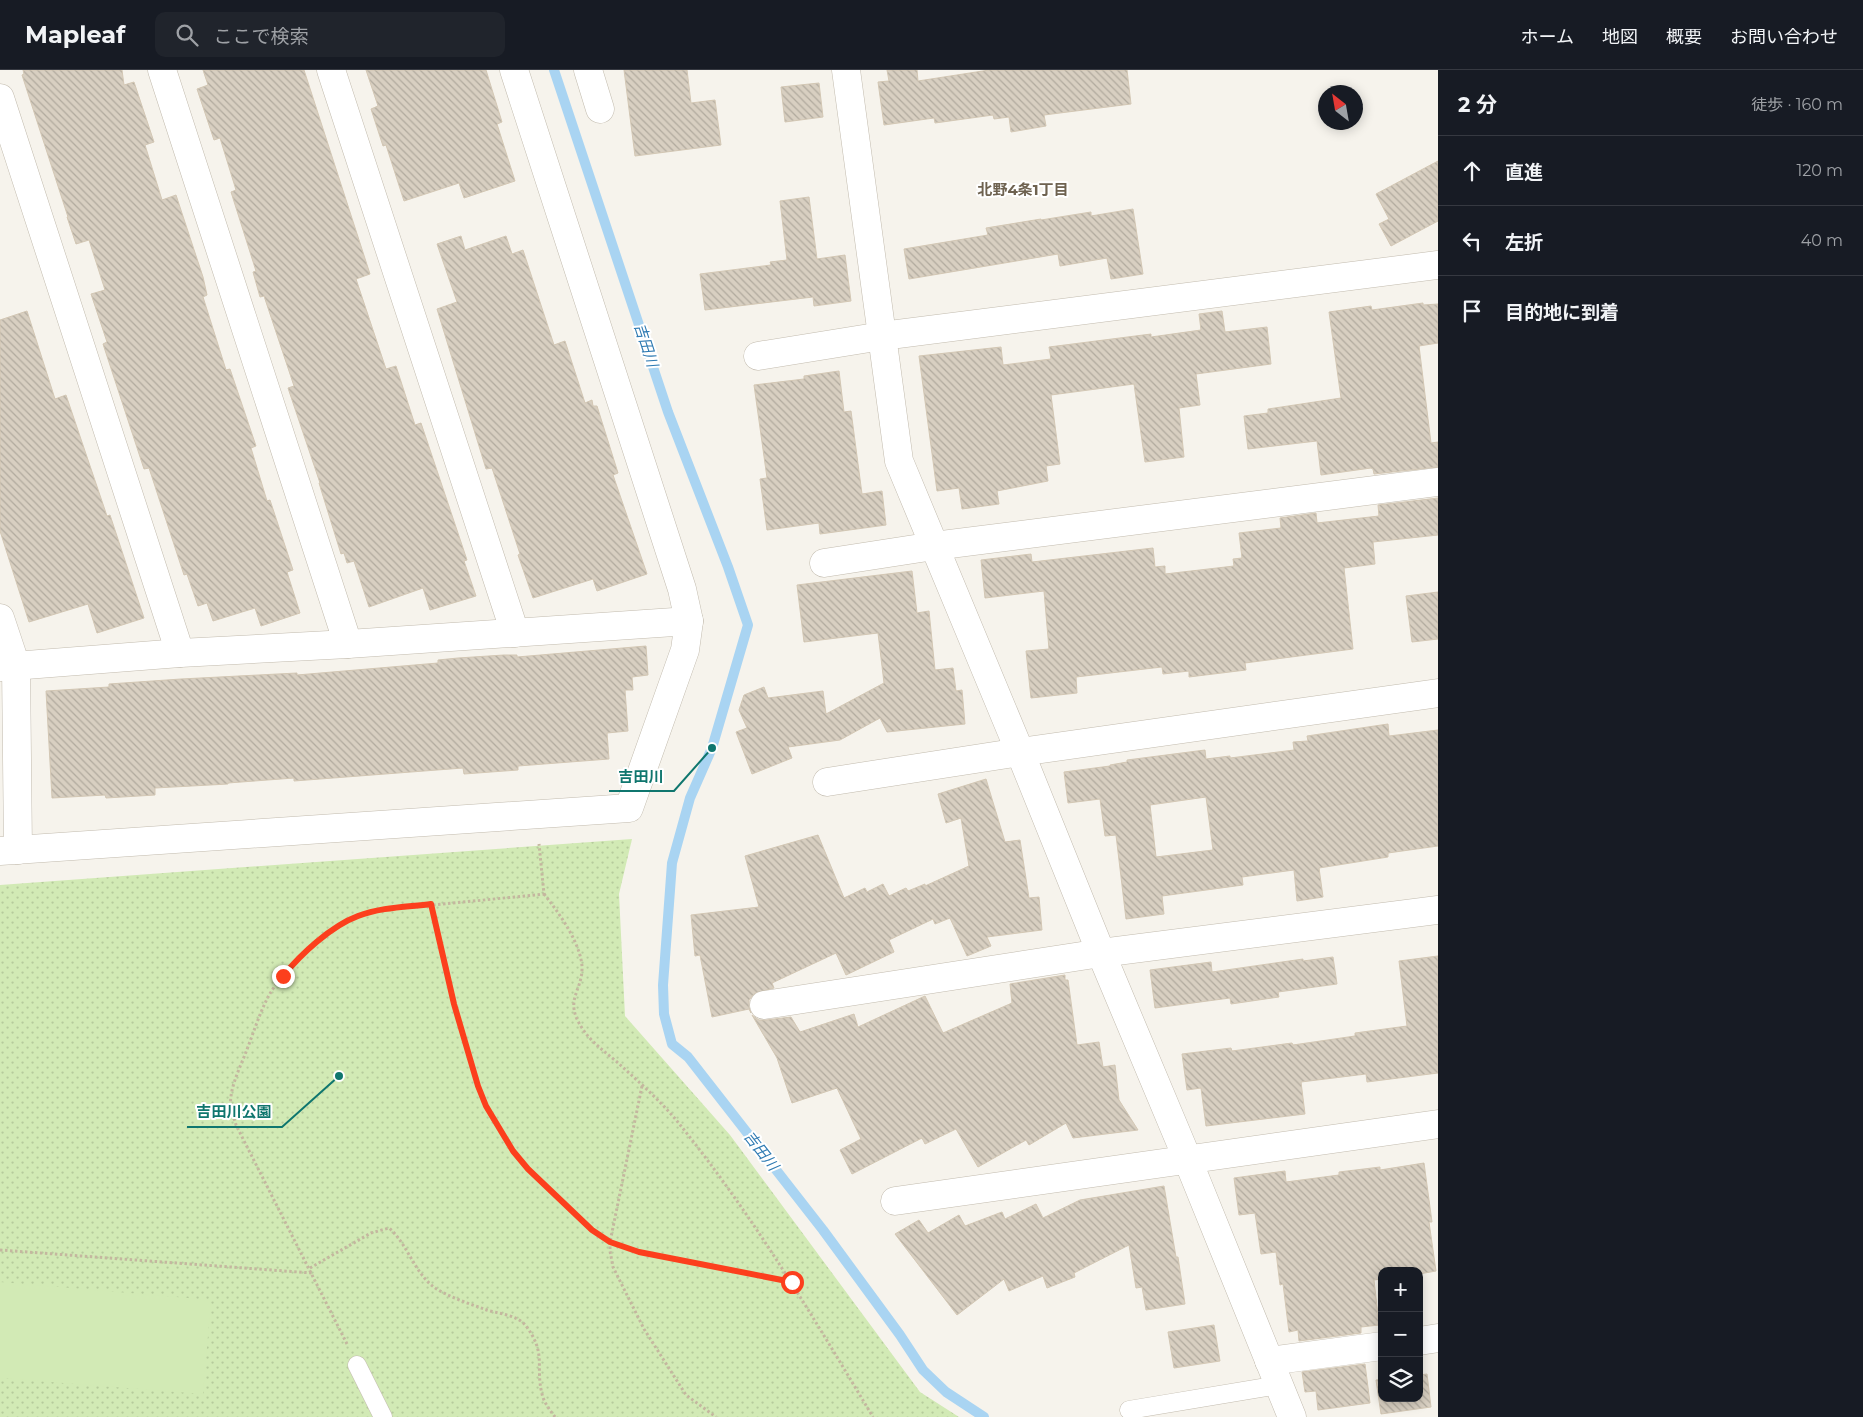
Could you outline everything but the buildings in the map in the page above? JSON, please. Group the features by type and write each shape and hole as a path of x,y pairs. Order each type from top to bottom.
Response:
{"street":[{"path":"162,70 348,644"},
{"path":"331,70 516,633"},
{"path":"0,618 8,666 9,851 629,808 685,650 689,621 682,589 514,70"},
{"path":"588,70 600,109"},
{"path":"846,70 898,461 1020,752 1101,953 1188,1158 1292,1417"},
{"path":"0,98 180,654"},
{"path":"758,356 882,336 1438,265"},
{"path":"824,563 934,546 1438,482"},
{"path":"8,666 689,621"},
{"path":"827,782 1020,752 1438,693"},
{"path":"764,1005 1101,953 1438,910"},
{"path":"895,1201 1438,1124"},
{"path":"1423,1340 1438,1338"},
{"path":"1274,1373 1378,1347"}],"lane":[{"path":"357,1365 383,1417"},
{"path":"1129,1410 1274,1373"}],"path":[{"path":"537,814 544,894 579,949 582,968 573,1005 580,1026 590,1039 662,1104 726,1183 792,1282 873,1417"},
{"path":"357,1365 310,1268 236,1125 231,1111 235,1080 268,998 296,960 332,931 357,916 374,911 544,894"},
{"path":"431,904 454,1004 486,1106 513,1151 528,1169 592,1230 610,1242 639,1252 792,1282"},
{"path":"642,1086 610,1242 613,1266 644,1329 686,1395 716,1417"},
{"path":"310,1268 371,1233 389,1228 395,1233 417,1269 440,1291 485,1310 514,1317 524,1323 539,1350 542,1396 556,1417"},
{"path":"0,1250 312,1273"}],"green space":[{"path":"632,839 619,894 625,1016 730,1135 920,1392 959,1417 0,1417 0,885"},
{"path":"0,1282 211,1300 203,1394 0,1378"}],"waterway":[{"name":"吉田川","path":"554,70 668,412 728,567 748,625 712,748 690,798 672,863 663,985 664,1014 672,1044 688,1057 823,1230 900,1335 923,1370 946,1392 984,1417"}],"place":[{"name":"吉田川","path":"712,748"},
{"name":"吉田川公園","path":"339,1076"}],"district":[{"name":"北野4条1丁目","path":"1023,190"}],"route":[{"path":"283,976 296,960 313,945 357,916 374,911 431,904 454,1004 478,1086 486,1106 513,1151 528,1169 592,1230 610,1242 639,1252 792,1282"}]}
